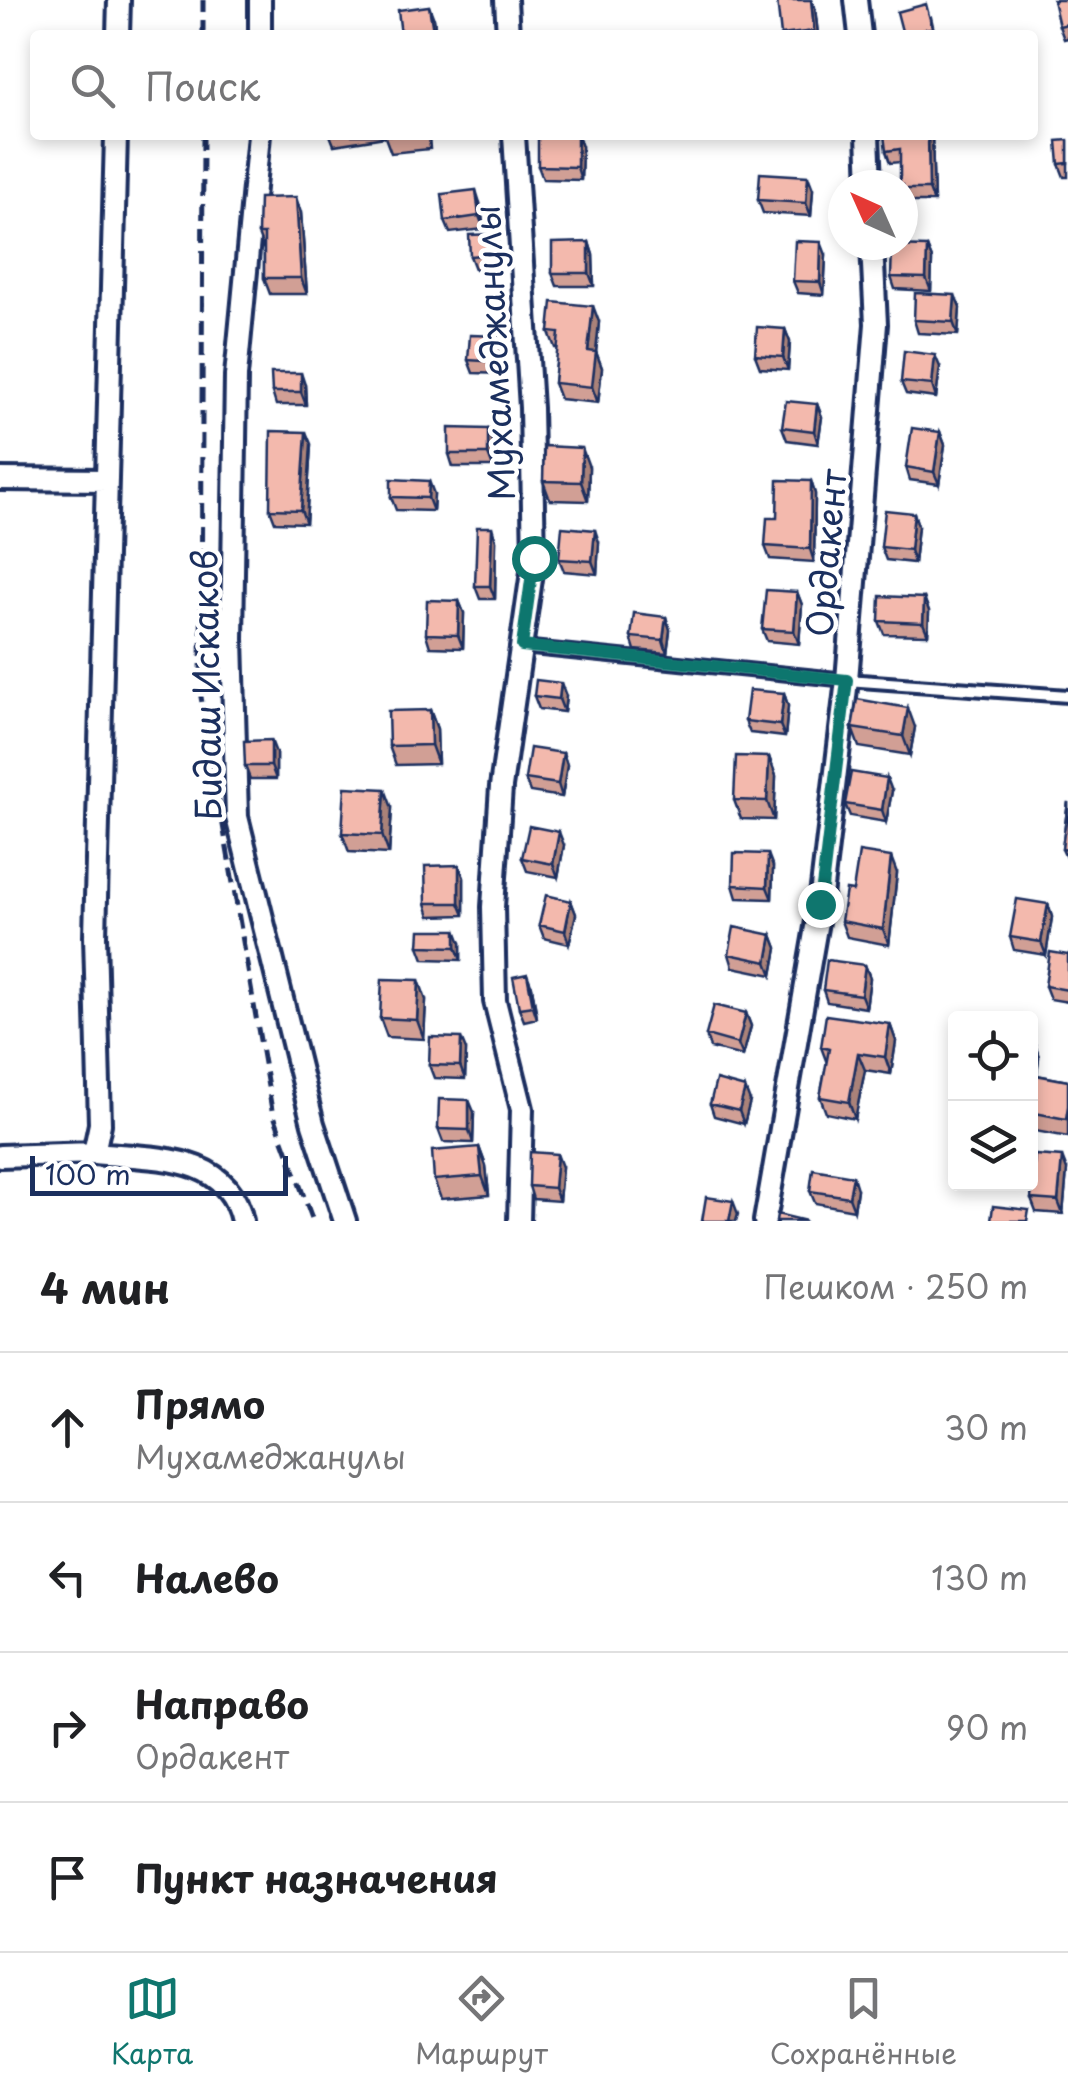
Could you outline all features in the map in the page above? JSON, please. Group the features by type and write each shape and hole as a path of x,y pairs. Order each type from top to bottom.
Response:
{"street":[{"path":"118,30 119,0"},
{"path":"260,0 260,30"},
{"path":"506,0 508,30"},
{"path":"856,0 859,30"},
{"path":"94,1153 100,1124 95,936 116,140"},
{"name":"Бидаш Искаков","path":"259,140 236,376 232,639 237,818 313,1124 346,1221"},
{"name":"Мухамеджанулы","path":"514,140 531,408 534,558 501,788 493,907 495,1001 522,1109 520,1221"},
{"path":"868,140 869,170"},
{"name":"Ордакент","path":"766,1221 820,904 847,680 876,324 873,260"},
{"path":"0,479 107,480"},
{"path":"0,1156 94,1153 175,1159 216,1177 237,1200 242,1221"}],"lane":[{"path":"522,646 847,680 1068,696"}],"building":[{"path":"777,0 811,0 814,30 780,30"},
{"path":"1053,0 1068,0 1068,24 1059,26"},
{"path":"926,4 932,27 902,30 897,12"},
{"path":"429,6 433,30 400,30 398,10"},
{"path":"538,140 577,140 577,167 538,166"},
{"path":"885,140 928,140 929,189 918,189 918,170 900,170 900,149 886,151"},
{"path":"1068,140 1068,163 1059,164 1057,141"},
{"path":"760,173 808,176 806,203 758,200"},
{"path":"476,190 479,216 445,221 442,194"},
{"path":"296,197 301,278 264,278 264,234 258,234 259,198"},
{"path":"495,234 496,254 470,256 469,235"},
{"path":"795,241 821,242 820,282 793,281"},
{"path":"589,242 589,273 552,273 552,243"},
{"path":"918,247 927,247 926,278 891,277 892,260 918,260"},
{"path":"915,293 955,295 953,322 914,320"},
{"path":"552,302 593,306 588,351 596,352 592,387 554,383 559,333 549,332"},
{"path":"757,327 785,329 783,357 755,355"},
{"path":"470,335 501,336 500,362 468,360"},
{"path":"904,351 935,355 932,385 901,382"},
{"path":"271,373 301,373 301,392 272,392"},
{"path":"786,401 817,404 814,431 782,427"},
{"path":"449,428 488,429 488,454 449,454"},
{"path":"912,428 940,432 934,472 906,467"},
{"path":"271,431 306,432 301,510 270,509"},
{"path":"544,446 582,448 581,482 543,481"},
{"path":"391,479 429,481 428,498 391,497"},
{"path":"778,480 811,481 810,549 765,546 767,518 777,518"},
{"path":"885,510 914,513 910,550 881,547"},
{"path":"477,527 492,527 490,586 475,586"},
{"path":"562,527 595,530 592,561 559,559"},
{"path":"766,590 797,592 794,631 762,629"},
{"path":"880,596 924,598 923,623 879,621"},
{"path":"427,600 459,601 458,635 426,634"},
{"path":"634,613 666,617 663,640 631,637"},
{"path":"536,680 561,683 559,699 534,696"},
{"path":"749,690 784,693 780,725 745,721"},
{"path":"857,699 908,708 903,736 852,728"},
{"path":"430,710 431,745 389,746 388,711"},
{"path":"271,740 271,766 245,766 244,741"},
{"path":"530,748 563,753 558,784 525,779"},
{"path":"736,756 769,757 767,801 734,800"},
{"path":"851,772 887,778 882,810 845,804"},
{"path":"345,787 385,789 382,835 342,833"},
{"path":"1068,802 1068,850 1062,849"},
{"path":"529,826 559,832 553,864 522,858"},
{"path":"859,852 891,857 883,929 841,921 846,890 853,891"},
{"path":"734,853 768,854 767,887 733,885"},
{"path":"459,865 459,903 426,903 425,866"},
{"path":"546,895 571,901 565,931 539,925"},
{"path":"1017,899 1048,904 1041,942 1010,937"},
{"path":"734,927 772,935 767,962 729,954"},
{"path":"420,930 456,930 456,947 419,946"},
{"path":"1050,952 1068,955 1068,990 1045,986"},
{"path":"827,960 865,965 861,995 823,990"},
{"path":"527,974 533,1006 519,1008 513,977"},
{"path":"382,979 419,980 417,1020 380,1018"},
{"path":"714,1005 746,1013 738,1044 706,1035"},
{"path":"826,1015 890,1024 885,1057 858,1053 849,1102 820,1097 829,1049 821,1047"},
{"path":"430,1037 461,1038 460,1066 429,1065"},
{"path":"1038,1075 1068,1081 1066,1119 1038,1114"},
{"path":"716,1080 745,1088 739,1111 710,1104"},
{"path":"439,1099 469,1100 469,1130 438,1129"},
{"path":"479,1147 482,1176 434,1180 432,1151"},
{"path":"530,1152 557,1154 554,1188 529,1186"},
{"path":"1038,1155 1062,1157 1058,1201 1031,1199 1032,1191 1038,1191"},
{"path":"813,1169 853,1176 849,1197 810,1191"},
{"path":"706,1197 733,1201 729,1221 702,1221"},
{"path":"993,1206 1029,1210 1027,1221 991,1221"},
{"path":"777,1214 806,1221 776,1221"}],"railway":[{"path":"203,0 203,30"},
{"path":"203,140 201,697 272,1110 313,1221"}],"route":[{"path":"534,558 522,646 847,680 820,904"}]}
